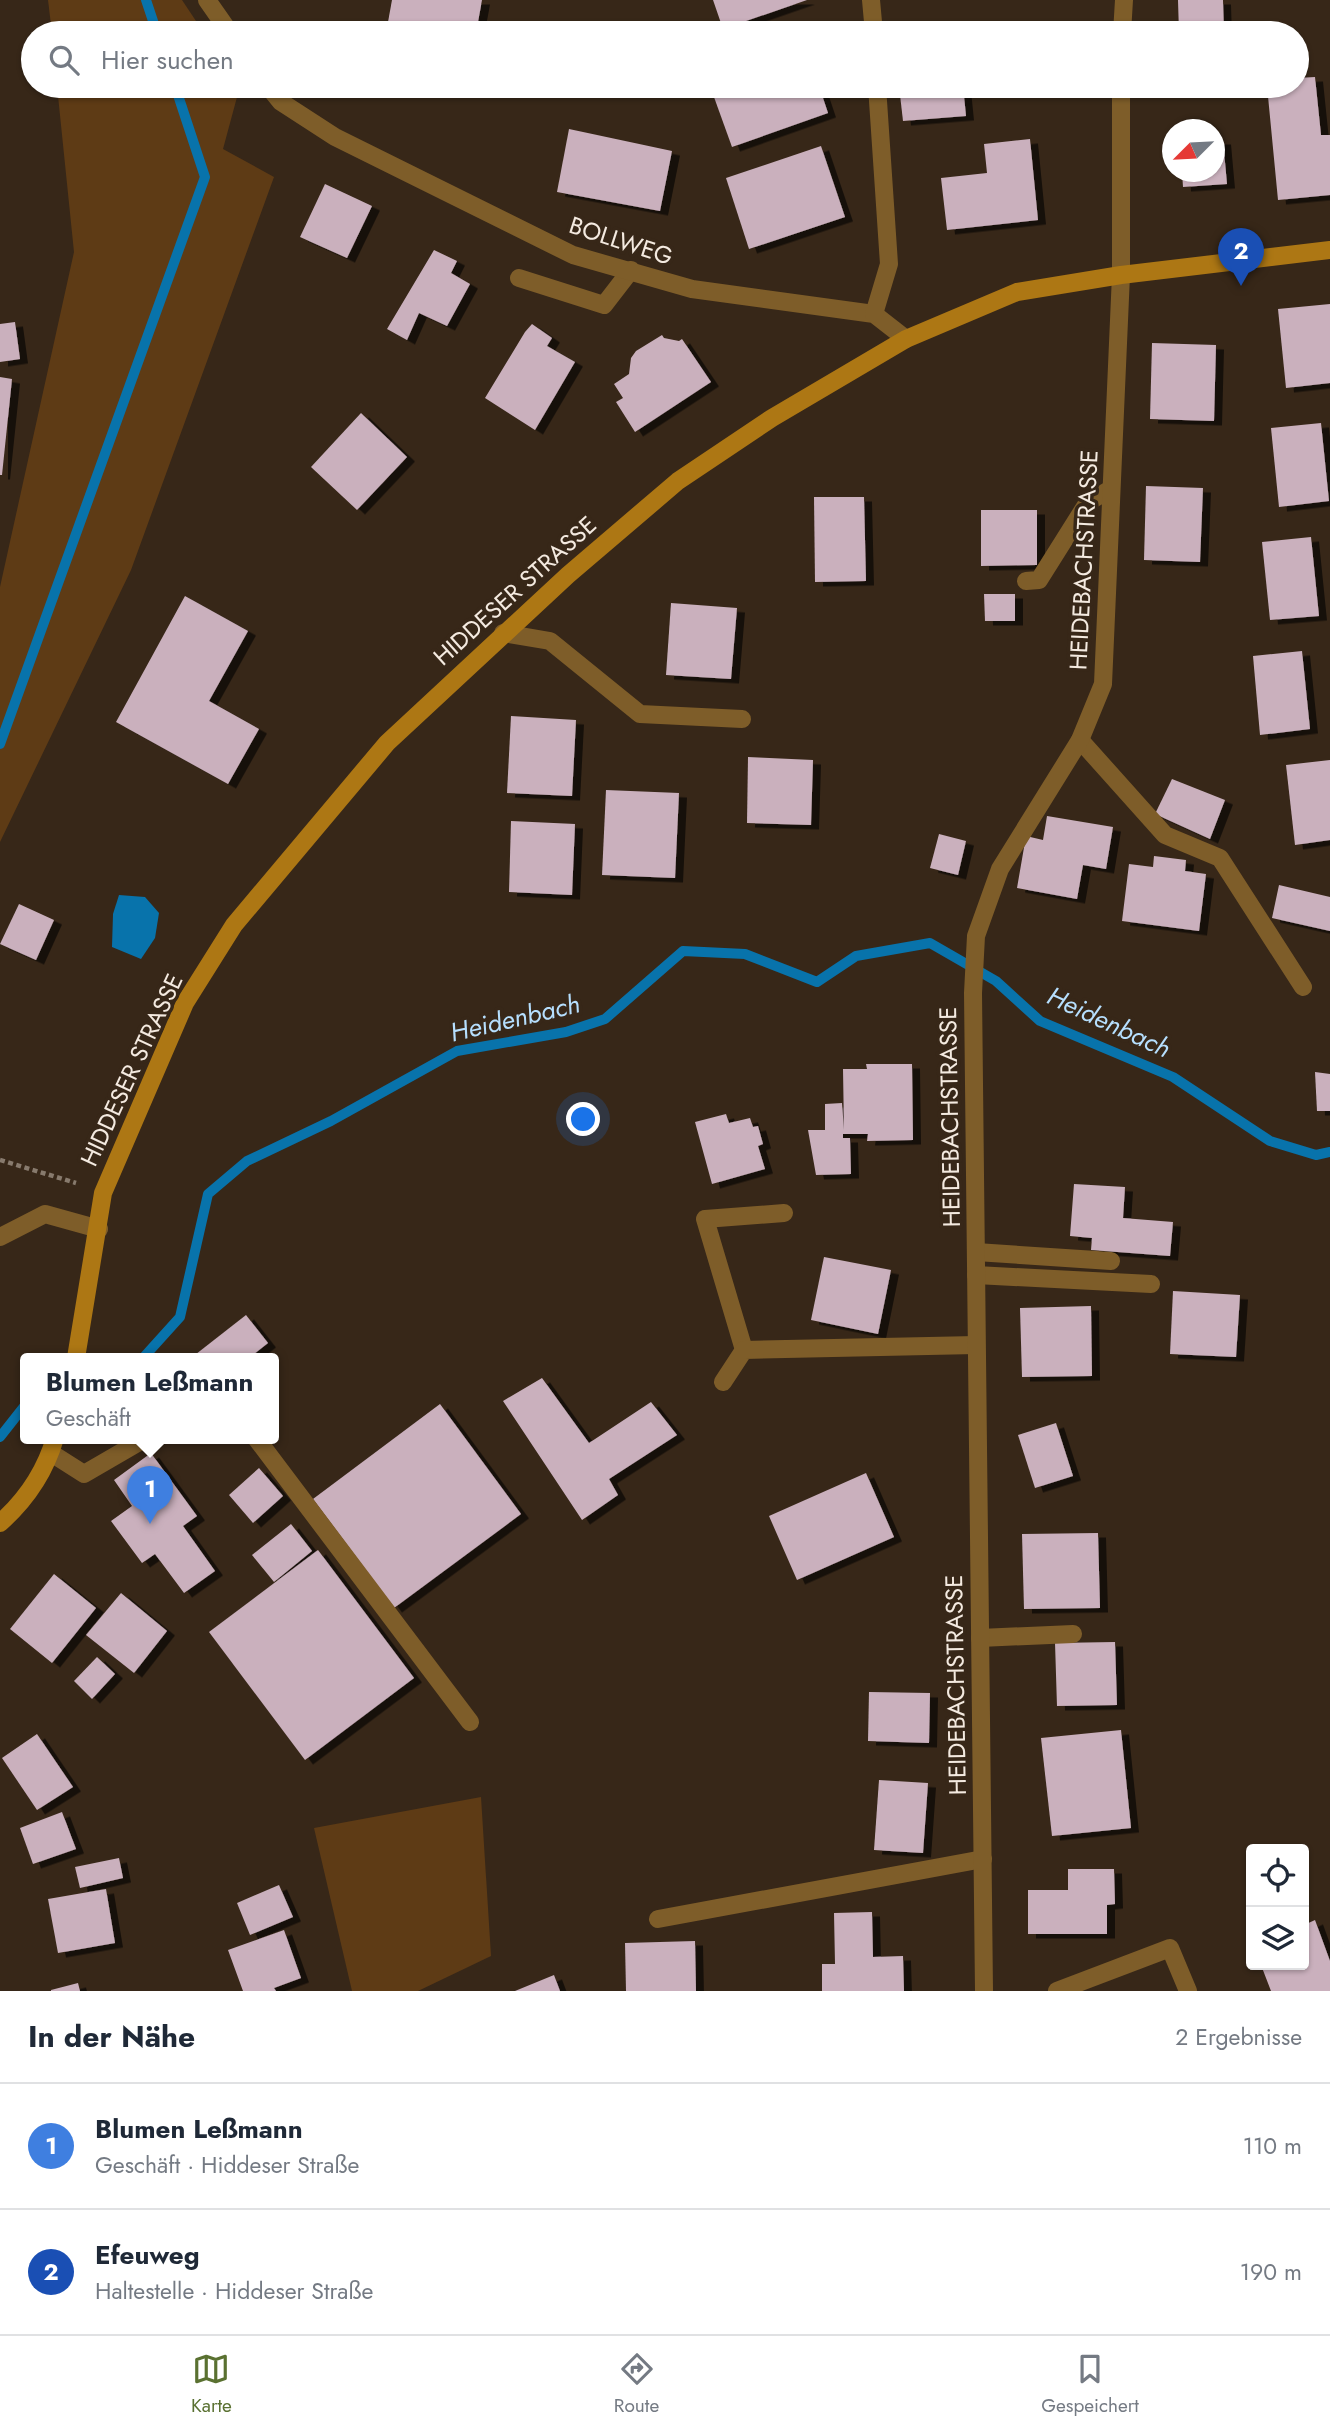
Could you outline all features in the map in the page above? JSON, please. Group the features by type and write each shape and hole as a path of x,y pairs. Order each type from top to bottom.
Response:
{"main road":[{"name":"HIDDESER STRASSE","path":"77,1353 103,1193 185,1003 234,925 387,743 503,633 620,529 678,481 772,418 906,339 1017,292 1121,275 1330,250"},
{"path":"0,1523 24,1498 44,1470 53,1446"}],"street":[{"path":"207,0 222,21"},
{"path":"871,0 873,21"},
{"path":"1123,21 1124,0"},
{"name":"BOLLWEG","path":"278,98 348,144 573,255 692,289 874,314"},
{"path":"878,98 889,264 874,314 906,339"},
{"name":"HEIDEBACHSTRASSE","path":"984,1991 976,1345 973,993 975,936 1000,869 1080,740 1103,684 1121,275 1122,98"},
{"path":"519,278 604,305 631,270"},
{"path":"1026,581 1039,580 1088,502 1111,489"},
{"path":"503,633 550,641 640,715 741,719"},
{"path":"1080,740 1166,835 1220,858 1303,987"},
{"path":"723,1382 744,1350 705,1219 784,1213"},
{"path":"0,1237 45,1214 99,1229"},
{"path":"976,1252 1111,1261"},
{"path":"976,1275 1151,1284"},
{"path":"744,1350 976,1345"},
{"path":"53,1446 84,1474 136,1444"},
{"path":"261,1444 470,1722"},
{"path":"980,1637 1073,1634"},
{"path":"658,1919 983,1859"},
{"path":"1056,1991 1170,1948 1188,1991"}],"path":[{"path":"0,1160 71,1180 103,1193"}],"shaded area":[{"path":"48,0 182,0 196,21 51,21"},
{"path":"58,98 237,98 223,149 274,177 131,570 0,842 0,587 74,252"},
{"path":"481,1797 491,1956 418,1991 352,1991 314,1828"}],"water":[{"path":"119,895 145,897 159,913 155,938 141,959 112,947 113,914"}],"building":[{"path":"392,0 482,0 478,21 388,21"},
{"path":"713,0 807,0 746,21 720,21"},
{"path":"1178,0 1223,0 1224,21 1179,21"},
{"path":"1309,77 1315,77 1321,135 1330,135 1330,195 1278,200 1268,98 1309,98"},
{"path":"714,98 823,98 828,113 732,147"},
{"path":"900,98 964,98 966,116 903,121"},
{"path":"569,129 672,151 660,211 557,192"},
{"path":"1030,139 1038,220 947,230 941,178 987,173 984,144"},
{"path":"821,146 845,217 749,249 726,178"},
{"path":"1225,162 1227,184 1183,187 1183,182 1225,182"},
{"path":"325,184 372,206 347,258 300,237"},
{"path":"434,250 457,261 451,273 470,284 447,326 419,313 407,340 387,329"},
{"path":"1330,304 1330,383 1286,388 1278,309"},
{"path":"15,322 20,359 0,362 0,324"},
{"path":"532,324 552,338 547,346 575,362 535,430 485,398"},
{"path":"662,335 664,338 679,341 682,339 711,382 635,432 616,402 623,398 614,384 629,374 631,358 636,351"},
{"path":"1152,343 1216,345 1214,421 1150,419"},
{"path":"0,377 12,379 2,475 0,475"},
{"path":"361,413 407,457 357,510 311,467"},
{"path":"1321,423 1329,501 1279,507 1271,428"},
{"path":"1146,486 1203,488 1200,562 1144,560"},
{"path":"814,497 864,497 866,581 815,582"},
{"path":"981,510 1037,510 1037,565 981,566"},
{"path":"1311,537 1319,616 1270,620 1262,542"},
{"path":"984,594 1015,594 1015,621 985,621"},
{"path":"185,596 248,631 209,701 259,729 228,784 116,722"},
{"path":"671,603 737,608 731,679 666,675"},
{"path":"1302,651 1310,729 1260,735 1253,656"},
{"path":"511,716 576,720 572,796 507,793"},
{"path":"748,757 813,760 811,825 747,823"},
{"path":"1330,760 1330,840 1295,845 1286,765"},
{"path":"1172,779 1225,800 1210,839 1155,814"},
{"path":"606,790 679,793 675,878 602,875"},
{"path":"1047,816 1113,827 1106,869 1083,865 1077,899 1017,888 1026,836 1043,840"},
{"path":"511,821 575,824 572,895 509,892"},
{"path":"939,834 966,841 958,875 930,868"},
{"path":"1154,856 1186,860 1185,871 1206,874 1199,931 1122,921 1129,864 1153,867"},
{"path":"1279,885 1330,897 1330,931 1272,918"},
{"path":"19,904 54,920 36,960 0,944"},
{"path":"866,1064 912,1064 913,1140 867,1141 868,1134 843,1134 843,1138 850,1138 851,1174 816,1175 808,1130 825,1130 825,1104 842,1103 844,1130 843,1069 867,1069"},
{"path":"1315,1072 1330,1074 1330,1111 1317,1111"},
{"path":"726,1114 729,1123 750,1118 753,1127 758,1126 763,1144 758,1146 765,1169 712,1184 695,1122"},
{"path":"1074,1184 1125,1187 1123,1218 1173,1222 1170,1256 1091,1250 1092,1238 1070,1236"},
{"path":"824,1257 891,1270 878,1334 811,1320"},
{"path":"1173,1291 1240,1295 1236,1357 1170,1354"},
{"path":"1091,1306 1092,1376 1022,1377 1020,1308"},
{"path":"246,1315 268,1343 255,1353 197,1353"},
{"path":"542,1378 589,1443 651,1402 677,1435 609,1479 618,1495 582,1520 503,1401"},
{"path":"440,1404 521,1514 394,1608 313,1499"},
{"path":"1056,1423 1073,1476 1035,1488 1018,1435"},
{"path":"151,1453 197,1516 183,1526 215,1571 184,1593 155,1554 142,1563 111,1521 132,1506 114,1480"},
{"path":"259,1468 283,1496 253,1523 229,1495"},
{"path":"866,1473 894,1537 797,1580 769,1516"},
{"path":"291,1524 312,1551 274,1582 252,1555"},
{"path":"1098,1533 1100,1608 1024,1609 1022,1534"},
{"path":"318,1550 414,1678 305,1760 209,1632"},
{"path":"54,1574 96,1608 52,1663 10,1629"},
{"path":"121,1593 167,1631 134,1673 86,1635"},
{"path":"1115,1642 1117,1705 1057,1706 1055,1643"},
{"path":"97,1657 115,1674 92,1699 74,1681"},
{"path":"869,1692 930,1693 929,1743 868,1741"},
{"path":"1121,1730 1131,1828 1052,1836 1041,1738"},
{"path":"37,1734 73,1787 37,1810 2,1758"},
{"path":"879,1780 928,1783 923,1853 874,1850"},
{"path":"62,1812 76,1849 33,1864 20,1828"},
{"path":"119,1858 123,1878 80,1888 75,1867"},
{"path":"1068,1869 1114,1869 1115,1904 1107,1905 1107,1934 1028,1934 1028,1890 1068,1890"},
{"path":"279,1885 293,1917 250,1935 237,1903"},
{"path":"106,1889 115,1943 58,1953 48,1899"},
{"path":"872,1912 873,1957 903,1956 904,1991 822,1991 822,1964 835,1964 834,1913"},
{"path":"1315,1920 1330,1961 1330,1991 1271,1991 1263,1970 1309,1970 1309,1923"},
{"path":"284,1930 301,1978 274,1988 276,1991 243,1991 228,1950"},
{"path":"695,1941 696,1991 626,1991 625,1943"},
{"path":"554,1975 560,1991 515,1991"},
{"path":"78,1983 80,1991 51,1991 51,1990"}],"waterway":[{"path":"146,0 153,21"},
{"path":"0,744 205,177 179,98"},
{"name":"Heidenbach","path":"148,1353 180,1317 208,1194 247,1161 331,1121 457,1051 566,1032 605,1019 683,951 745,954 817,982 856,956 930,943 996,981 1040,1021 1173,1077 1270,1141 1316,1155 1330,1152"},
{"name":"Heidenbach","path":"0,1437 20,1412"}],"place":[{"name":"Efeuweg","path":"1241,286"},
{"name":"Blumen Leßmann","path":"150,1524"}]}
